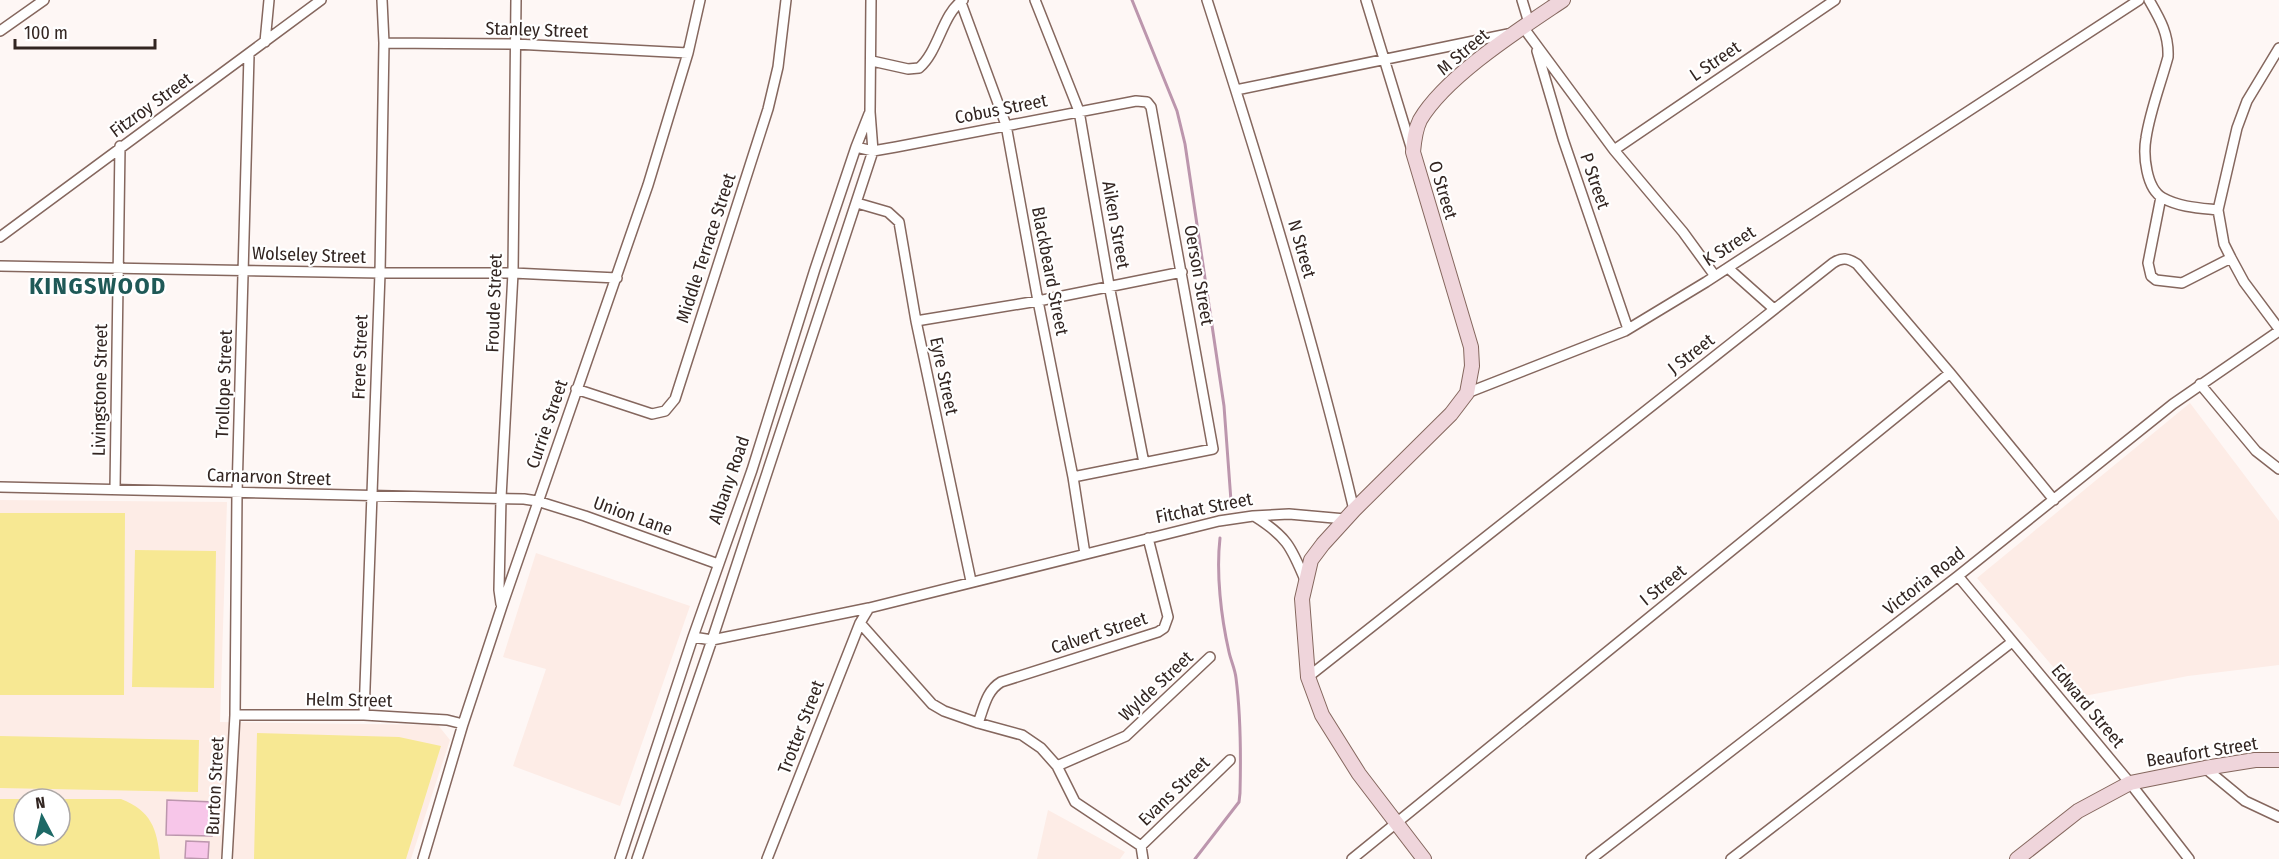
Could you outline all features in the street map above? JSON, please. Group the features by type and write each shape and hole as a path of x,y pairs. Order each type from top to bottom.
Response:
{"street":[{"path":"0,31 44,0"},
{"path":"265,42 269,0"},
{"name":"Fitzroy Street","path":"0,237 321,0"},
{"name":"Frere Street","path":"364,715 380,273 384,44 382,0"},
{"name":"Froude Street","path":"502,606 499,590 501,498 513,273 516,0"},
{"name":"Currie Street","path":"423,859 463,724 537,501 617,278 688,52 700,0"},
{"name":"Middle Terrace Street","path":"576,388 652,414 665,411 675,399 768,109 780,50 786,0"},
{"name":"Albany Road","path":"637,859 712,640 873,151 870,112 872,61 870,0"},
{"path":"872,61 908,69 919,68 929,58 961,0"},
{"name":"Blackbeard Street","path":"961,0 1006,125 1073,477 1085,554"},
{"name":"Aiken Street","path":"1035,0 1079,111 1144,463"},
{"name":"N Street","path":"1207,0 1275,212 1335,428 1349,514"},
{"name":"O Street","path":"1366,0 1467,332 1472,366 1467,393"},
{"name":"P Street","path":"1522,0 1522,28 1614,150 1683,232 1715,276"},
{"name":"M Street","path":"1413,152 1414,136 1428,108 1476,63 1563,0"},
{"name":"L Street","path":"1614,150 1835,0"},
{"name":"K Street","path":"1467,393 1628,329 1728,268 2139,0"},
{"path":"2149,0 2165,27 2169,45 2168,57 2146,138 2146,164 2151,184 2161,197 2182,205 2218,210"},
{"path":"1236,90 1522,28"},
{"name":"P Street","path":"1534,43 1563,139 1628,329"},
{"name":"Stanley Street","path":"384,44 515,45 688,52"},
{"path":"2279,48 2247,101 2237,128 2218,210 2224,244 2231,258 2244,282 2279,330"},
{"name":"Trollope Street","path":"235,715 237,493 249,55"},
{"name":"Cobus Street","path":"855,147 873,151 1136,101 1147,102 1151,107"},
{"name":"Oerson Street","path":"1144,463 1213,449 1151,107"},
{"name":"Albany Road","path":"620,859 693,637 752,470 814,269 855,147 870,112"},
{"name":"Livingstone Street","path":"115,489 120,147"},
{"path":"2161,197 2148,263 2151,276 2156,280 2182,284 2231,258"},
{"name":"Eyre Street","path":"857,203 888,212 899,222 916,321 971,581"},
{"name":"J Street","path":"1308,677 1774,309 1833,263 1842,259 1851,260 1950,373 2054,500"},
{"name":"Wolseley Street","path":"0,266 380,273 513,273 617,278"},
{"path":"1728,268 1774,309"},
{"path":"814,269 831,275"},
{"path":"916,321 1038,301 1182,272"},
{"name":"Victoria Road","path":"1591,859 1958,576 2200,384 2279,330"},
{"name":"I Street","path":"1352,859 1950,373"},
{"path":"2200,384 2256,451 2279,469"},
{"path":"1424,859 1359,774 1322,715 1308,677 1303,615 1305,580 1311,560 1349,514 1451,414 1467,393"},
{"path":"1073,477 1144,463"},
{"path":"752,470 766,474"},
{"name":"Carnarvon Street","path":"0,486 501,498 537,501"},
{"name":"Union Lane","path":"537,501 718,564"},
{"name":"Fitchat Street","path":"693,637 712,640 869,608 1148,538 1253,516 1349,514"},
{"path":"1253,516 1276,530 1292,549 1305,580"},
{"name":"Calvert Street","path":"978,723 989,693 1001,682 1158,632 1164,628 1168,617 1148,538"},
{"name":"Edward Street","path":"1958,576 2130,783 2189,859"},
{"name":"Trotter Street","path":"767,859 860,623 869,608"},
{"path":"860,623 932,704 944,711 978,723 1022,735 1041,748 1057,766 1075,802 1142,846 1143,859"},
{"path":"1731,859 2013,642"},
{"name":"Wylde Street","path":"1057,766 1125,736 1210,657"},
{"name":"Helm Street","path":"235,715 364,715 447,720 463,724"},
{"name":"Burton Street","path":"227,859 235,715"},
{"path":"660,739 677,743"},
{"name":"Evans Street","path":"1142,846 1230,760"},
{"name":"Beaufort Street","path":"2017,859 2078,811 2130,783 2255,760 2279,760"},
{"path":"2205,768 2245,801 2279,817"},
{"path":"628,836 644,840"}],"shaded area":[{"path":"2190,403 2279,521 2279,665 2188,676 2079,697 1977,578"},
{"path":"0,500 227,502 220,722 438,725 450,740 411,859 0,859"},
{"path":"0,513 125,513 124,695 0,695"},
{"path":"135,550 216,551 214,688 132,687"},
{"path":"536,553 690,606 620,806 513,766 546,669 503,657"},
{"path":"257,733 399,737 441,746 406,859 254,859"},
{"path":"0,736 199,740 198,792 72,789 72,787 0,788"},
{"path":"0,799 12,799 12,847 72,847 72,799 121,799 139,809 151,822 157,838 160,859 0,859"},
{"path":"167,800 213,802 212,836 166,835"},
{"path":"1048,810 1125,852 1120,859 1037,859"},
{"path":"186,841 209,842 208,859 185,858"}],"waterway":[{"path":"1132,0 1177,111 1185,144 1224,406 1231,501"},
{"path":"1195,859 1239,802 1240,793 1239,707 1222,610 1219,580 1220,538"}],"district":[{"name":"KINGSWOOD","path":"98,286"}]}
